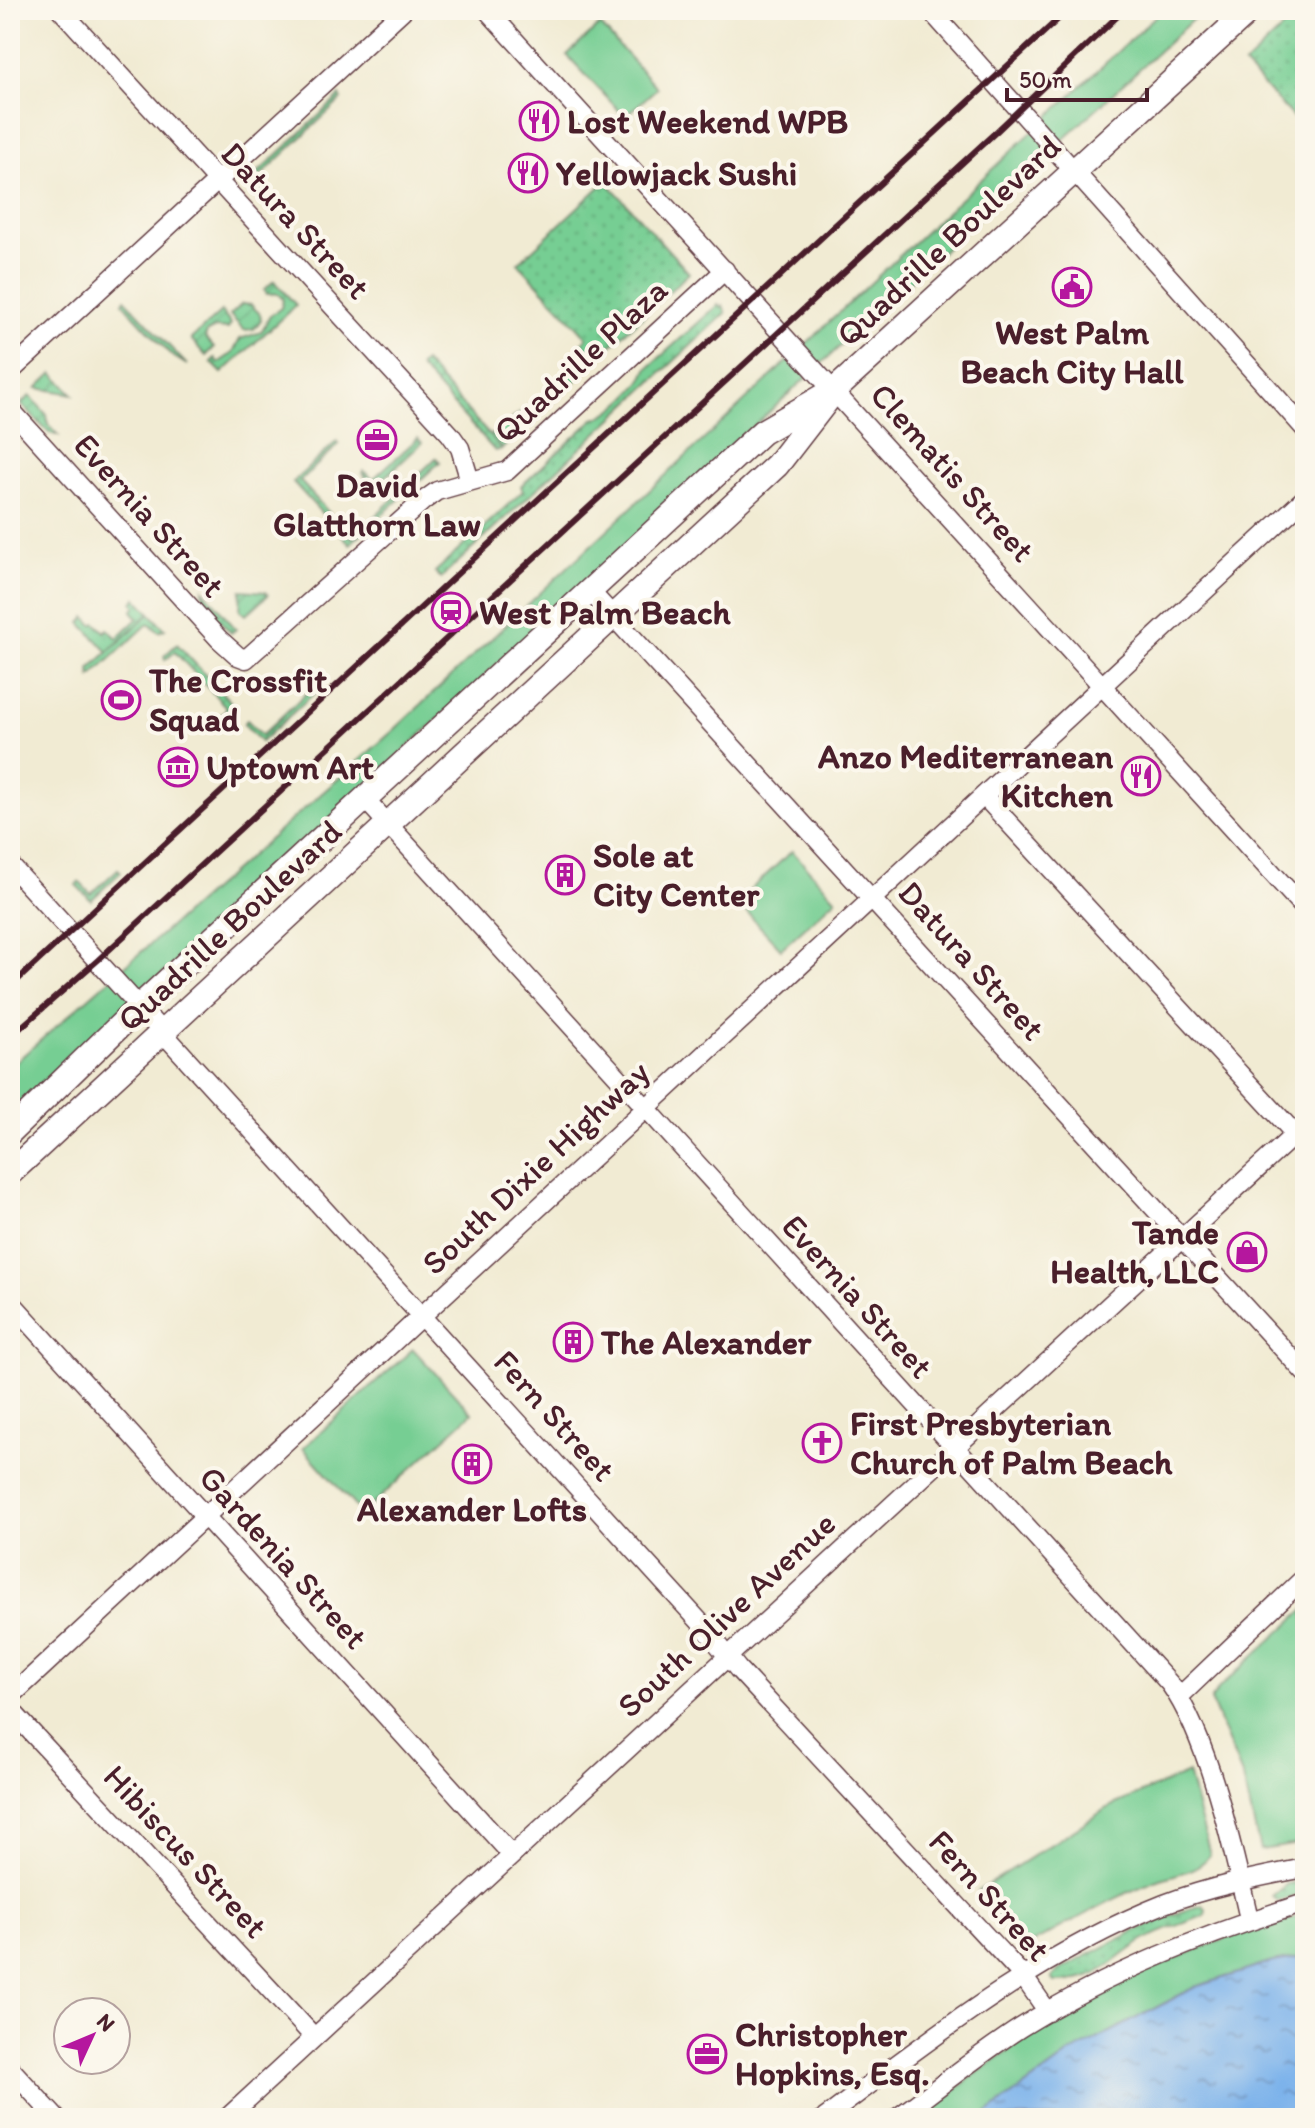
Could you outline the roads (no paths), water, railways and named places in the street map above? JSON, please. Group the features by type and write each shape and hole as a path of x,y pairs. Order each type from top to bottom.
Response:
{"main road":[{"name":"Quadrille Boulevard","path":"10,1173 783,459 835,390 1250,10"},
{"name":"Quadrille Boulevard","path":"10,1132 138,1008 762,432 835,390"}],"street":[{"name":"Datura Street","path":"61,10 450,434 460,448 470,481"},
{"path":"10,372 403,10"},
{"name":"Clematis Street","path":"487,10 1305,909"},
{"path":"930,10 1305,429"},
{"name":"Quadrille Plaza","path":"246,659 423,501 437,491 507,471 725,270"},
{"name":"Evernia Street","path":"10,409 219,639 246,659"},
{"name":"South Dixie Highway","path":"10,1697 1305,498"},
{"name":"Datura Street","path":"590,591 1305,1373"},
{"path":"984,796 1300,1130"},
{"name":"Evernia Street","path":"366,800 1155,1665 1179,1697 1211,1777 1249,1919"},
{"name":"Fern Street","path":"10,865 700,1622 727,1656 1023,1976 1048,2012"},
{"name":"South Olive Avenue","path":"227,2118 1300,1130"},
{"name":"Gardenia Street","path":"10,1301 512,1855"},
{"path":"1179,1697 1305,1577"},
{"name":"Hibiscus Street","path":"10,1709 314,2037"},
{"path":"825,2118 1023,1976 1163,1905 1240,1880 1305,1868"},
{"path":"897,2118 1016,2030 1048,2012 1134,1967 1249,1919 1305,1903"},
{"path":"10,2068 56,2118"}],"water":[{"path":"1305,1957 1305,2118 981,2118 1069,2054 1195,1987 1273,1962"}],"railway":[{"path":"10,987 1068,10"},
{"path":"10,1037 98,960 998,130 1124,10"}],"place":[{"name":"Lost Weekend WPB","path":"539,121"},
{"name":"Yellowjack Sushi","path":"528,173"},
{"name":"West Palm Beach City Hall","path":"1072,287"},
{"name":"David Glatthorn Law","path":"377,440"},
{"name":"West Palm Beach","path":"451,612"},
{"name":"The Crossfit Squad","path":"121,700"},
{"name":"Uptown Art","path":"178,767"},
{"name":"Anzo Mediterranean Kitchen","path":"1141,776"},
{"name":"Sole at City Center","path":"565,875"},
{"name":"Tande Health, LLC","path":"1247,1252"},
{"name":"The Alexander","path":"573,1342"},
{"name":"First Presbyterian Church of Palm Beach","path":"822,1443"},
{"name":"Alexander Lofts","path":"472,1464"},
{"name":"Christopher Hopkins, Esq.","path":"707,2054"}]}
